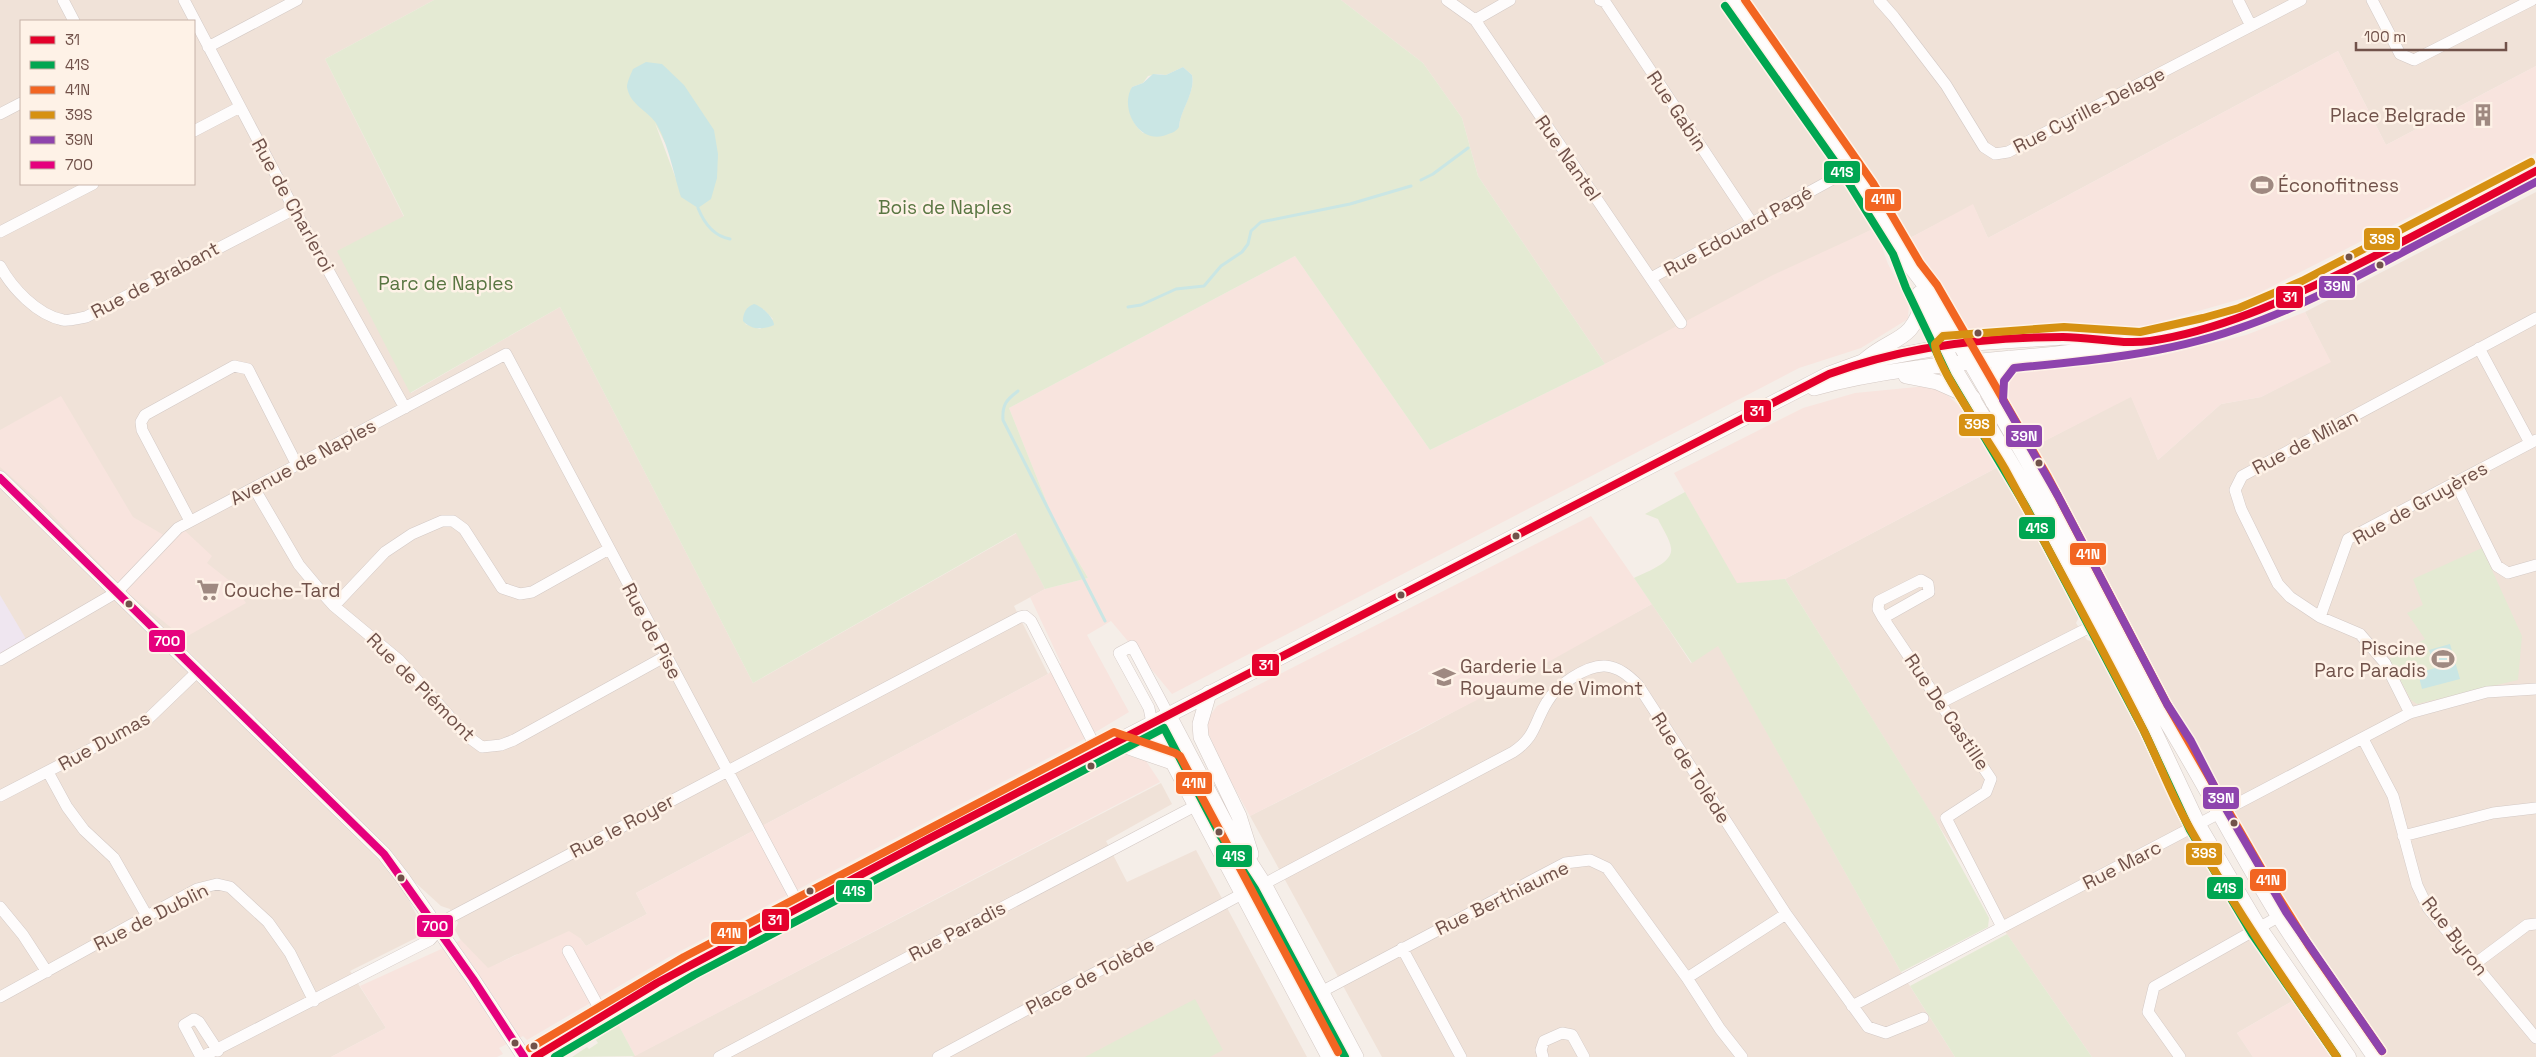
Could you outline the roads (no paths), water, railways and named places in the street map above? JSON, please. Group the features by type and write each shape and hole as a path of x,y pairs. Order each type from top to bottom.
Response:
{"main road":[{"path":"1777,400 1823,386 1890,374 1961,363 2067,353 2141,342 2220,324 2299,293 2536,171"},
{"path":"1862,362 1877,350 1908,333 1916,323 1923,300"},
{"path":"535,1057 663,980 1097,750 1829,374 1862,362 1952,345 2066,337 2141,342"},
{"path":"1993,402 1994,377 2009,358"},
{"path":"1890,374 1933,381 1973,398"},
{"path":"1209,693 1200,724 1201,737 1240,816 1260,878"},
{"path":"1168,714 1229,830 1260,878 1356,1057"},
{"path":"1152,723 1329,1057"},
{"path":"1114,742 1172,762"}],"street":[{"path":"63,0 73,20"},
{"name":"Rue de Charleroi","path":"184,0 194,20"},
{"path":"208,47 297,0"},
{"name":"Rue Nantel","path":"1447,0 1475,20 1681,323"},
{"path":"1475,20 1510,0"},
{"name":"Rue Gabin","path":"1600,0 1605,2 1752,223"},
{"path":"1733,0 1850,167 1912,269 1928,290 1961,363 1973,398 2278,917 2374,1057"},
{"name":"Rue Cyrille-Delage","path":"1879,0 1946,85 1984,147 1999,154 2012,150 2301,0"},
{"path":"2238,0 2251,26"},
{"path":"2372,0 2400,54 2414,60 2532,0"},
{"name":"Rue de Charleroi","path":"195,22 294,208 404,408"},
{"path":"0,114 20,104"},
{"path":"195,130 240,107"},
{"name":"Rue Edouard Pagé","path":"1651,278 1850,167"},
{"path":"0,232 90,185"},
{"name":"Rue de Brabant","path":"0,266 10,284 46,314 64,321 86,317 294,208"},
{"path":"1912,269 1915,284 1923,300 1952,345"},
{"name":"Rue de Milan","path":"2410,713 2385,663 2360,634 2320,617 2290,596 2278,584 2241,509 2235,490 2242,476 2536,318"},
{"path":"2479,348 2533,441"},
{"name":"Avenue de Naples","path":"0,660 117,592 167,537 190,521 506,354"},
{"name":"Rue de Pise","path":"506,354 800,907"},
{"path":"1961,363 1993,402 2049,501 2199,825 2260,928 2349,1057"},
{"path":"190,521 142,430 141,422 145,415 234,366 248,369 297,466"},
{"name":"Rue de Gruyères","path":"2320,617 2348,539 2533,441"},
{"path":"2456,481 2497,566 2508,573 2536,565"},
{"path":"3,484 117,592 384,854 439,930 524,1057"},
{"name":"Rue de Piémont","path":"254,488 298,565 334,606 399,660 467,736 482,746 501,745 514,740 666,656"},
{"path":"334,606 385,552 412,534 442,521 453,521 464,529 502,588 520,594 532,592 608,548"},
{"name":"Rue le Royer","path":"218,1050 199,1022 194,1019 187,1021 184,1025 185,1031 202,1057 218,1050 314,1002 430,940 449,918 1011,620 1025,616 1032,624 1097,750"},
{"name":"Rue De Castille","path":"1883,618 1942,702 1991,779 1986,792 1946,818 2002,927"},
{"path":"1942,702 2104,620"},
{"path":"1152,723 1149,708 1119,653 1132,646 1168,714"},
{"name":"Rue de Tolède","path":"1260,878 1513,752 1527,743 1547,701 1555,690 1569,679 1603,666 1621,671 1638,686 1786,914 1868,1027 1886,1033 1923,1018"},
{"name":"Rue Dumas","path":"0,796 146,720 198,671"},
{"name":"Rue Marc","path":"1852,1006 2410,713 2487,692 2536,689"},
{"name":"Rue Byron","path":"2362,739 2393,796 2417,885 2428,908 2476,963 2536,1038"},
{"path":"48,772 67,807 84,830 114,858 147,916"},
{"name":"Rue Paradis","path":"719,1057 1195,806"},
{"path":"2403,836 2493,813 2536,808"},
{"name":"Rue Berthiaume","path":"1300,1003 1565,862 1590,860 1607,868 1687,978 1720,1029 1742,1057"},
{"name":"Rue de Dublin","path":"0,997 198,889 217,884 230,887 268,922 290,953 314,1002"},
{"name":"Place de Tolède","path":"938,1057 1242,894"},
{"path":"0,908 23,935 47,972"},
{"path":"1687,978 1786,914"},
{"path":"2180,1057 2148,1012 2154,987 2278,917"},
{"path":"2476,963 2526,925 2536,924"},
{"path":"1402,948 1461,1057"},
{"path":"568,951 603,1015"},
{"path":"1543,1057 1541,1050 1544,1041 1562,1033 1572,1036 1584,1057"}],"water":[{"path":"646,62 662,64 684,85 714,130 718,154 717,178 711,199 698,208 681,197 667,149 656,123 635,103 629,93 627,85 633,69"},
{"path":"1183,67 1192,75 1193,81 1179,127 1166,135 1156,137 1147,135 1134,123 1130,114 1128,105 1132,87 1143,83 1153,74 1166,75"},
{"path":"754,304 767,313 774,325 766,328 757,328 743,321 746,311"},
{"name":"Piscine Parc Paradis","path":"2450,644 2460,679 2422,689 2418,673 2435,668 2429,650"}],"waterway":[{"path":"1421,180 1433,174 1468,148"},
{"path":"1128,307 1141,305 1176,289 1204,286 1221,266 1242,252 1248,244 1251,231 1261,222 1350,204 1411,186"},
{"path":"698,208 703,219 714,232 730,239"},
{"path":"1018,391 1006,403 1003,410 1003,420 1105,621"}],"place":[{"name":"Place Belgrade","path":"2483,115"},
{"name":"Éconofitness","path":"2262,185"},
{"name":"Couche-Tard","path":"208,590"},
{"name":"Piscine Parc Paradis","path":"2443,659"},
{"name":"Garderie La Royaume de Vimont","path":"1444,677"}],"park label":[{"name":"Bois de Naples","path":"945,207"},
{"name":"Parc de Naples","path":"446,283"}]}
